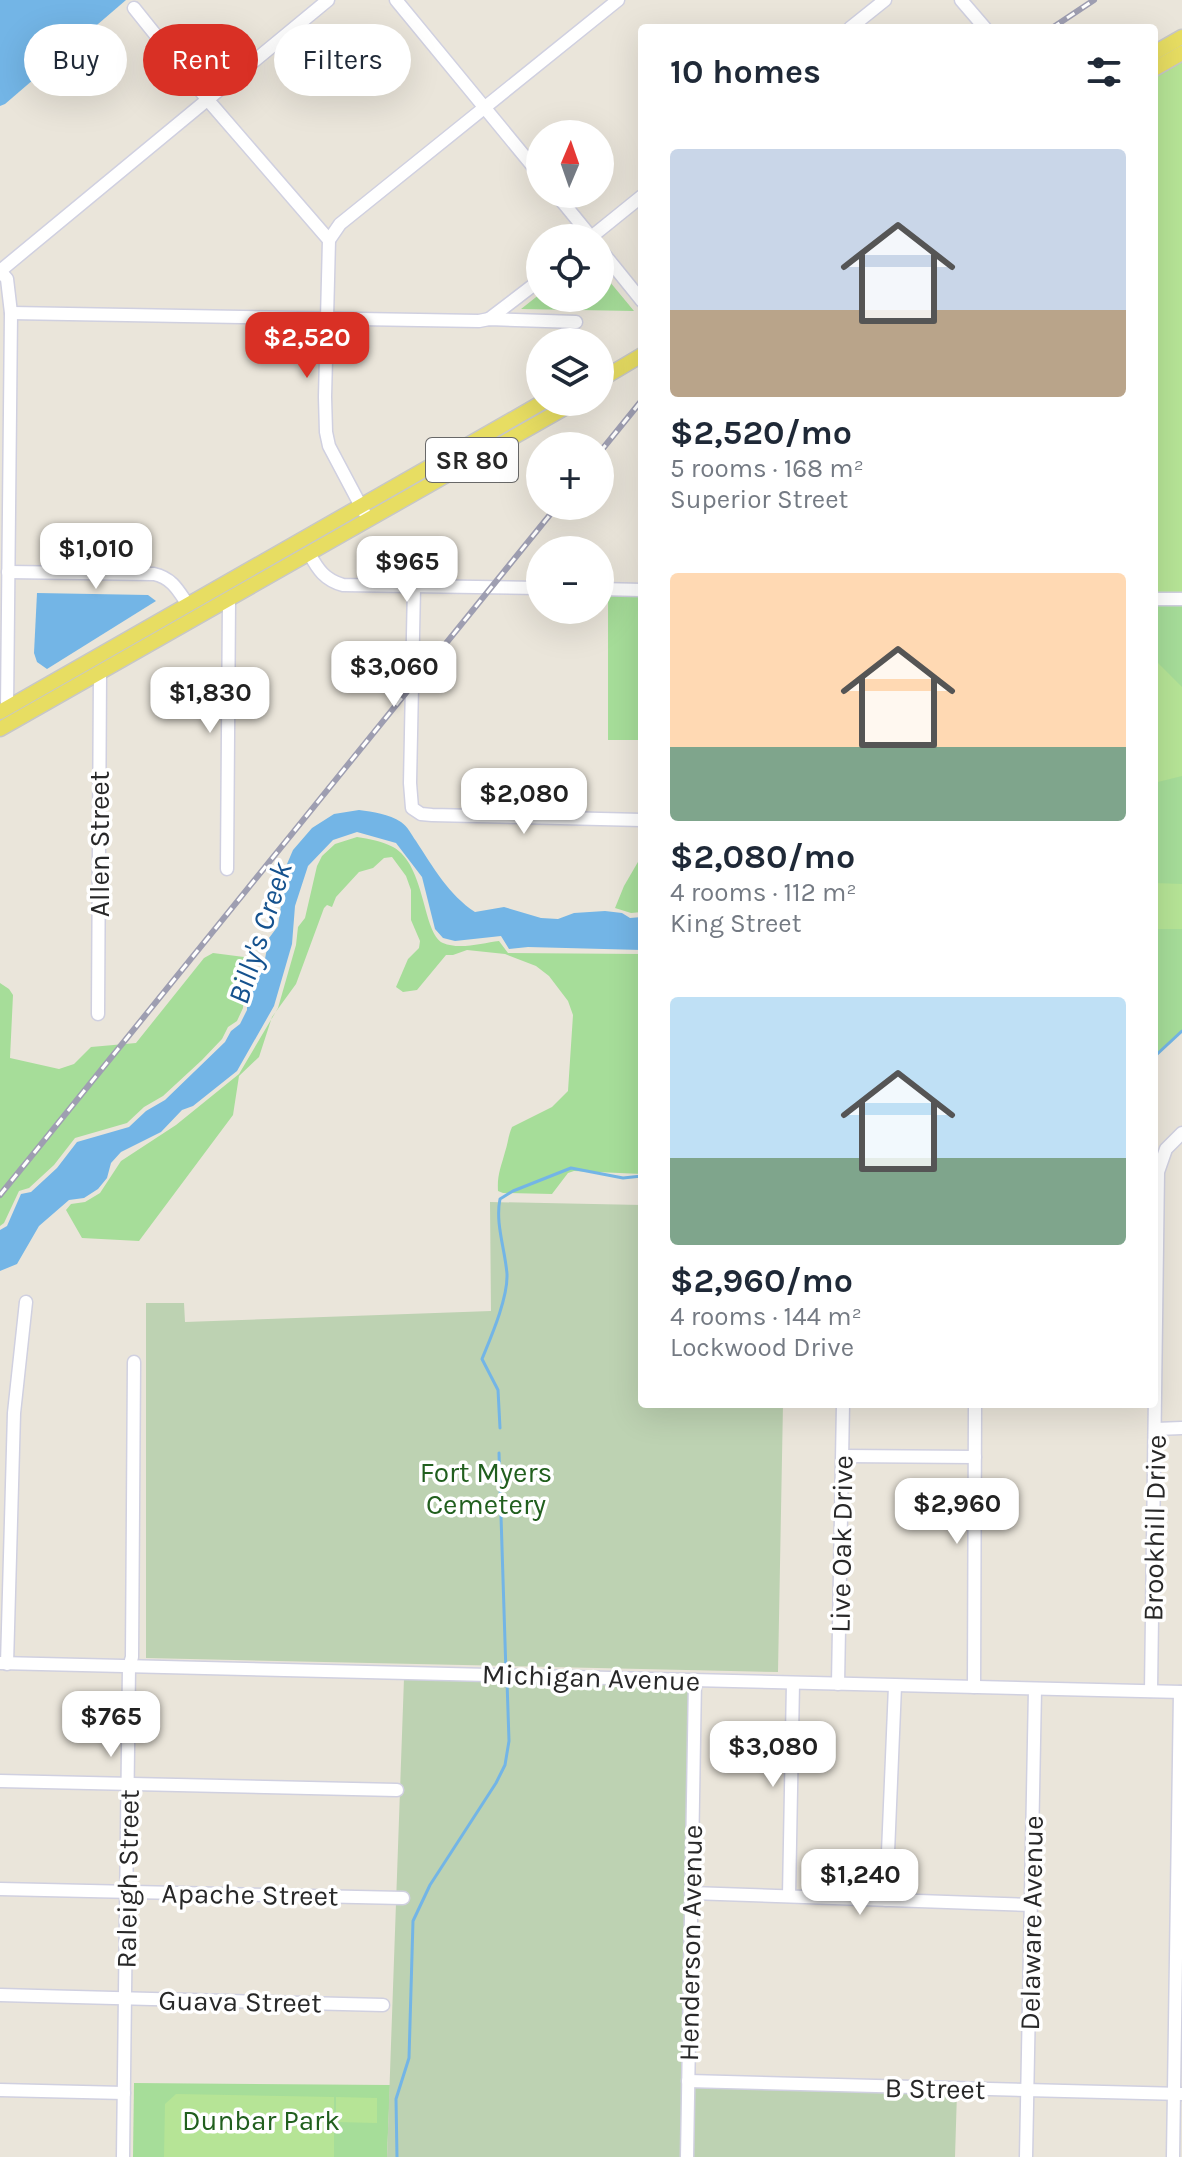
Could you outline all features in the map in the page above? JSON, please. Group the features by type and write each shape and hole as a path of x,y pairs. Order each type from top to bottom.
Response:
{"main road":[{"path":"1158,51 1182,37"},
{"path":"1158,67 1182,53"},
{"path":"614,362 638,348"},
{"path":"614,372 638,357"},
{"path":"614,380 638,366"},
{"name":"SR 80","path":"3,710 526,412"},
{"name":"SR 80","path":"0,729 550,416"},
{"path":"100,673 103,663 119,645"}],"street":[{"path":"3,710 11,313 7,279 0,271 328,0"},
{"path":"396,0 526,158"},
{"path":"368,519 329,446 326,432 329,240 340,224 618,0"},
{"path":"855,24 885,0"},
{"path":"961,0 982,24"},
{"path":"134,8 207,99 329,240"},
{"path":"608,224 638,199"},
{"path":"567,208 580,224"},
{"path":"614,266 638,296"},
{"path":"489,319 526,291"},
{"path":"11,313 576,322"},
{"path":"309,553 322,574 343,585 526,588"},
{"path":"8,572 154,574 165,577 175,585 188,605"},
{"path":"414,586 412,808 432,815 638,820"},
{"path":"614,589 638,590"},
{"path":"1158,599 1182,599"},
{"path":"227,869 229,600"},
{"name":"Allen Street","path":"98,1014 100,673"},
{"name":"Brookhill Drive","path":"1158,1172 1166,1149 1182,1133"},
{"path":"4,1664 14,1413 26,1302"},
{"name":"Raleigh Street","path":"123,2157 134,1362"},
{"path":"0,1408 14,1413"},
{"name":"Live Oak Drive","path":"838,1684 843,1408"},
{"path":"974,1687 975,1408"},
{"name":"Brookhill Drive","path":"1151,1691 1156,1408"},
{"path":"1156,1429 1182,1428"},
{"path":"843,1456 975,1457"},
{"name":"Michigan Avenue","path":"4,1664 1181,1692"},
{"name":"Henderson Avenue","path":"687,2157 695,1680"},
{"path":"789,1896 793,1683"},
{"path":"886,1900 895,1686"},
{"name":"Delaware Avenue","path":"1026,2157 1035,1689"},
{"path":"1173,2157 1178,2094 1181,1692"},
{"path":"0,1781 397,1790"},
{"name":"Apache Street","path":"0,1889 403,1898"},
{"path":"691,1893 1031,1905"},
{"name":"Guava Street","path":"0,1995 383,2005"},
{"name":"B Street","path":"688,2081 1178,2094"},
{"path":"0,2090 124,2093"}],"green space":[{"path":"1182,54 1182,593 1158,592 1158,68"},
{"path":"614,287 634,311 614,311"},
{"path":"614,589 638,590 638,740 608,740 608,624 614,624"},
{"path":"1158,602 1182,603 1182,1031 1158,1053"},
{"path":"1158,663 1182,687 1182,776 1158,782"},
{"path":"357,837 389,845 404,856 418,883 431,926 443,943 464,946 499,941 508,953 638,954 638,1174 574,1171 568,1173 552,1194 498,1191 512,1127 552,1107 568,1091 573,1015 568,1001 549,976 536,966 505,954 467,950 446,955 417,990 403,992 396,987 420,941 411,920 411,890 406,876 392,857 384,858 373,868 359,872 336,897 332,907 327,905 324,908 296,984 276,1012 296,945 298,927 305,918 317,866 322,856 335,844"},
{"path":"638,862 638,912 615,908"},
{"path":"1158,883 1182,884 1182,929 1158,929"},
{"path":"213,953 244,957 257,968 237,1021 228,1027 222,1039 202,1060 163,1096 144,1107 127,1123 75,1138 54,1165 29,1188 19,1191 0,1226 0,983 13,995 10,1058 59,1069 74,1064 91,1047 136,1043 204,958"},
{"path":"271,1020 259,1057 239,1076 233,1115 139,1241 82,1238 66,1210 71,1204 85,1202 100,1193 121,1161 176,1125 239,1074"},
{"name":"Fort Myers Cemetery","path":"490,1202 638,1205 638,1408 783,1408 778,1672 146,1658 146,1303 184,1303 185,1322 491,1311"},
{"path":"404,1678 691,1684 681,2085 957,2092 955,2157 387,2157"},
{"name":"Dunbar Park","path":"134,2083 390,2085 387,2157 133,2157"},
{"path":"176,2094 334,2097 334,2157 164,2157 165,2104"},
{"path":"336,2097 377,2098 377,2123 336,2122"}],"water":[{"path":"0,0 126,0 98,24 24,24 24,88 0,106"},
{"path":"37,593 148,595 156,601 47,669 37,662 34,653"},
{"path":"359,810 396,819 409,831 449,889 475,912 504,907 541,918 558,919 574,913 622,913 630,918 638,917 638,950 509,949 501,936 455,941 443,938 435,929 422,877 396,843 357,832 333,840 308,866 295,906 292,944 274,1006 237,1071 193,1106 182,1110 161,1132 121,1152 111,1163 107,1178 98,1189 84,1198 69,1200 39,1226 17,1264 0,1271 0,1230 7,1226 21,1194 31,1192 57,1168 77,1142 129,1127 146,1111 165,1100 240,1024 247,1010 247,998 264,964 269,938 278,926 287,864 293,850 312,828 334,814"}],"waterway":[{"name":"Billy's Creek","path":"1158,1053 1182,1031"},
{"path":"500,1428 498,1390 482,1359 507,1284 499,1217 500,1199 571,1168 623,1178 638,1176"},
{"path":"499,1453 506,1673"},
{"path":"397,2157 396,2099 409,2058 413,1921 430,1885 505,1765 509,1741 507,1681"}],"railway":[{"path":"1058,24 1094,0"},
{"path":"614,435 638,405"},
{"path":"0,1195 546,520"}]}
